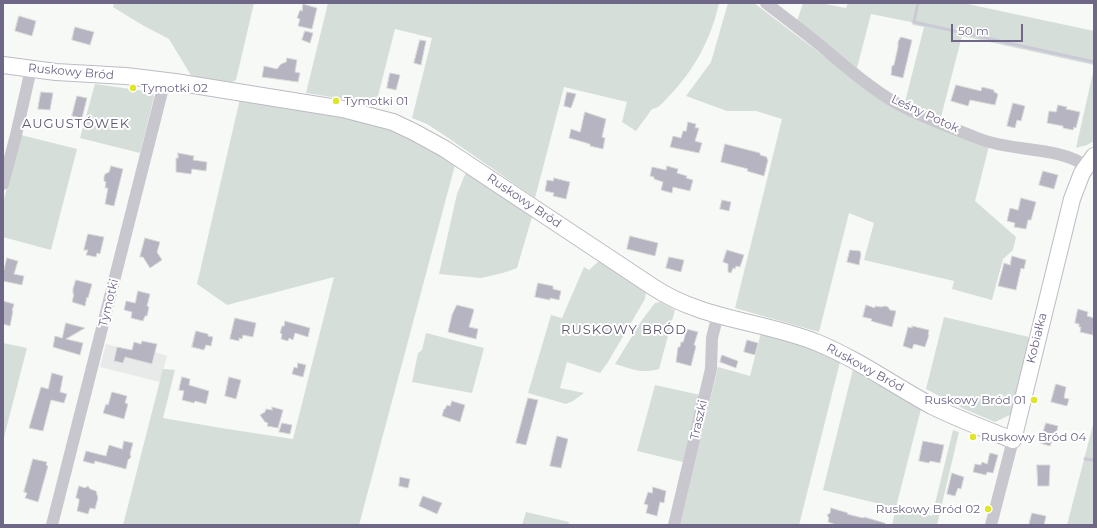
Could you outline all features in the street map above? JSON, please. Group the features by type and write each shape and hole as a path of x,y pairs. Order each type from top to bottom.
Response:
{"street":[{"name":"Leśny Potok","path":"766,3 853,72 897,103 913,111 986,141 1064,156 1077,160 1090,161"},
{"name":"Ruskowy Bród","path":"3,65 31,69 165,80 343,109 393,122 425,137 445,149 663,294 683,304 774,329 822,345 850,357 949,414 1012,440"},
{"path":"3,184 31,69"},
{"name":"Tymotki","path":"52,525 165,80"},
{"name":"Kobiałka","path":"991,525 1066,218 1075,189 1090,161"},
{"name":"Traszki","path":"674,525 711,369 712,338 718,314"}],"shaded area":[{"path":"114,3 254,3 236,80 230,83 192,77 169,39 113,7"},
{"path":"328,3 719,3 707,41 694,65 664,102 660,106 652,109 636,131 622,122 627,102 564,87 535,198 444,135 427,124 412,118 432,38 395,29 376,104 306,93"},
{"path":"728,3 754,3 854,79 989,146 975,201 1016,237 1013,250 1003,259 992,300 952,289 954,281 864,260 874,223 849,213 819,332 735,308 782,119 756,111 727,111 686,96 711,62"},
{"path":"803,3 820,3 846,8 848,3 963,3 1094,31 1094,65 962,36 941,117 905,102 924,27 913,25 911,22 871,14 857,68 797,21"},
{"path":"1094,68 1094,141 1076,148"},
{"path":"95,84 152,92 154,97 140,153 80,138"},
{"path":"240,99 371,120 420,143 455,165 359,525 123,525 163,369 175,370 163,418 293,439 334,277 227,305 197,284"},
{"path":"21,135 77,149 51,250 3,237 3,203"},
{"path":"466,172 532,217 517,268 481,278 439,274 457,194"},
{"path":"599,261 646,291 645,299 600,373 567,362 560,388 584,393 566,404 528,393 551,315 562,318 584,267 589,270"},
{"path":"660,302 675,310 659,369 642,371 615,364 642,320 655,303"},
{"path":"944,317 1029,337 1012,414 995,422 964,409 926,389"},
{"path":"426,333 484,348 472,393 412,382 418,353 422,350"},
{"path":"761,333 815,347 815,351 840,362 799,525 680,525 718,367 750,376"},
{"path":"3,343 27,348 3,441"},
{"path":"106,344 125,349 138,360 152,364 155,352 167,356 160,382 100,367"},
{"path":"853,369 921,409 896,507 932,516 953,430 959,432 937,525 892,525 896,508 823,490"},
{"path":"655,385 700,395 683,462 637,451"},
{"path":"1094,421 1094,525 1067,525"},
{"path":"526,512 569,522 568,525 522,525"}],"building":[{"path":"303,4 317,8 312,29 298,26 300,19 297,18 300,10 302,11"},
{"path":"19,16 36,21 32,36 15,31"},
{"path":"75,27 94,32 90,45 72,40"},
{"path":"305,31 313,33 310,43 302,40"},
{"path":"901,37 912,40 903,78 891,75 898,42"},
{"path":"420,40 426,41 421,65 414,63"},
{"path":"287,58 297,60 295,72 300,73 298,82 262,77 264,66 277,69 281,64 286,62"},
{"path":"390,73 400,75 396,90 387,88"},
{"path":"956,85 981,91 982,87 994,90 994,92 998,94 995,105 970,100 968,106 951,101"},
{"path":"41,92 53,93 50,110 38,109"},
{"path":"567,92 576,94 571,108 564,106"},
{"path":"77,96 87,98 82,118 72,116"},
{"path":"1013,103 1025,106 1021,121 1017,120 1015,128 1007,126"},
{"path":"1058,105 1067,107 1066,109 1080,112 1076,128 1074,127 1073,130 1063,128 1063,126 1047,123 1049,111 1056,112"},
{"path":"585,112 606,119 602,137 605,138 603,149 569,138 571,129 580,132"},
{"path":"688,122 696,124 695,128 699,128 695,141 702,143 699,153 670,147 673,136 681,138 683,131 686,131"},
{"path":"725,144 760,153 760,155 767,157 768,160 764,176 747,171 748,169 721,162"},
{"path":"178,153 194,156 193,160 207,162 206,171 192,169 191,174 176,172 176,158 178,158"},
{"path":"111,166 123,169 114,206 105,204 108,188 105,188 106,182 104,181 104,177 105,174 109,172"},
{"path":"667,166 678,169 677,173 687,176 686,178 693,180 690,191 673,187 672,193 661,190 663,182 650,176 652,167 666,170"},
{"path":"1043,171 1058,175 1054,189 1039,185"},
{"path":"554,178 570,182 566,199 553,196 554,193 545,191 547,180 553,181"},
{"path":"1021,198 1036,202 1031,220 1028,220 1026,229 1014,227 1015,223 1007,221 1010,208 1018,210"},
{"path":"722,200 731,202 729,211 720,209"},
{"path":"88,234 104,237 100,254 97,253 96,257 86,255 88,250 84,250"},
{"path":"630,236 658,243 655,256 627,249"},
{"path":"145,238 160,242 157,252 162,260 150,268 143,257 140,257"},
{"path":"727,250 744,255 740,267 736,266 735,269 733,268 731,273 728,272 728,264 723,262"},
{"path":"850,250 860,251 861,254 859,265 847,262"},
{"path":"1012,256 1026,260 1024,269 1021,268 1016,290 998,286 1004,263 1010,265"},
{"path":"669,257 684,260 681,272 666,268"},
{"path":"7,258 18,261 14,274 24,276 22,285 3,281"},
{"path":"76,280 92,284 85,306 72,302 74,294 73,289"},
{"path":"538,283 553,286 553,289 561,291 559,300 535,297"},
{"path":"138,291 150,294 147,306 149,307 147,316 145,316 143,321 131,318 132,312 124,310 126,301 135,303"},
{"path":"3,301 14,304 10,326 3,324"},
{"path":"457,305 474,310 469,327 478,329 476,339 448,332 452,315"},
{"path":"866,305 875,308 875,306 885,306 890,310 896,311 892,327 863,317"},
{"path":"1078,309 1088,312 1087,316 1094,318 1093,335 1080,332 1081,327 1079,327 1079,324 1075,323"},
{"path":"235,318 256,323 253,337 243,335 242,339 239,338 239,341 230,339"},
{"path":"285,321 310,328 308,337 295,333 293,340 289,338 288,341 281,339 282,334 280,333"},
{"path":"66,323 85,328 66,339 83,343 80,355 53,347 55,336 62,338"},
{"path":"912,326 929,330 925,347 914,344 912,349 903,346 908,327 912,328"},
{"path":"687,329 698,332 694,345 696,346 691,366 676,362 678,347 680,347 681,342 683,342"},
{"path":"196,331 213,337 211,346 206,345 204,350 192,347"},
{"path":"747,340 758,343 755,355 744,352"},
{"path":"142,341 157,344 152,364 125,357 123,363 114,361 117,347 132,350 134,342 141,344"},
{"path":"722,355 738,361 736,368 720,362"},
{"path":"298,363 306,365 303,377 292,374 294,367 297,368"},
{"path":"52,373 63,376 60,392 67,394 64,403 51,400 43,431 29,428 41,387 48,389"},
{"path":"182,377 190,379 189,385 209,391 206,404 182,400 184,391 179,390"},
{"path":"229,377 241,380 236,399 225,396"},
{"path":"1056,384 1066,387 1064,398 1069,399 1067,406 1051,402"},
{"path":"112,392 127,396 125,403 128,404 124,419 103,413 106,404 108,405"},
{"path":"528,398 538,400 526,445 516,443"},
{"path":"452,401 465,405 460,422 442,416 444,409 447,405 450,406"},
{"path":"272,407 283,410 278,428 267,426 268,423 265,422 260,415 265,412 266,409 272,410"},
{"path":"282,423 292,425 290,434 279,432"},
{"path":"1046,423 1058,426 1055,438 1053,437 1050,446 1040,443"},
{"path":"557,436 568,439 561,468 550,466"},
{"path":"124,441 133,443 130,454 131,457 128,460 126,469 95,461 94,464 83,461 86,451 106,456 109,445 122,449"},
{"path":"923,441 944,445 940,463 919,461"},
{"path":"990,453 998,455 993,473 987,472 986,475 973,472 975,464 981,465 982,462 987,464"},
{"path":"33,459 47,462 46,465 48,466 38,502 25,498 27,493 24,492"},
{"path":"1037,465 1050,465 1049,486 1038,486"},
{"path":"952,473 964,477 961,489 958,488 955,496 947,494"},
{"path":"400,477 410,479 408,488 399,486"},
{"path":"79,486 85,488 88,486 90,489 96,491 98,498 95,509 90,508 88,514 77,511 79,499 76,498"},
{"path":"653,487 666,491 664,503 660,502 657,516 646,513 648,505 644,504 648,492 652,493"},
{"path":"423,496 442,503 437,514 419,506"},
{"path":"831,508 848,513 847,514 885,523 885,525 833,525 834,524 828,522 829,518 827,515 830,513"},
{"path":"1032,513 1046,516 1044,525 1029,525"}],"waterway":[{"path":"918,3 914,22 1094,62"},
{"path":"1085,459 1094,460"}],"place":[{"name":"Tymotki 02","path":"133,88"},
{"name":"Tymotki 01","path":"336,101"},
{"name":"Ruskowy Bród 01","path":"1034,400"},
{"name":"Ruskowy Bród 04","path":"973,437"},
{"name":"Ruskowy Bród 02","path":"988,509"}],"district":[{"name":"AUGUSTÓWEK","path":"76,124"},
{"name":"RUSKOWY BRÓD","path":"624,330"}]}
